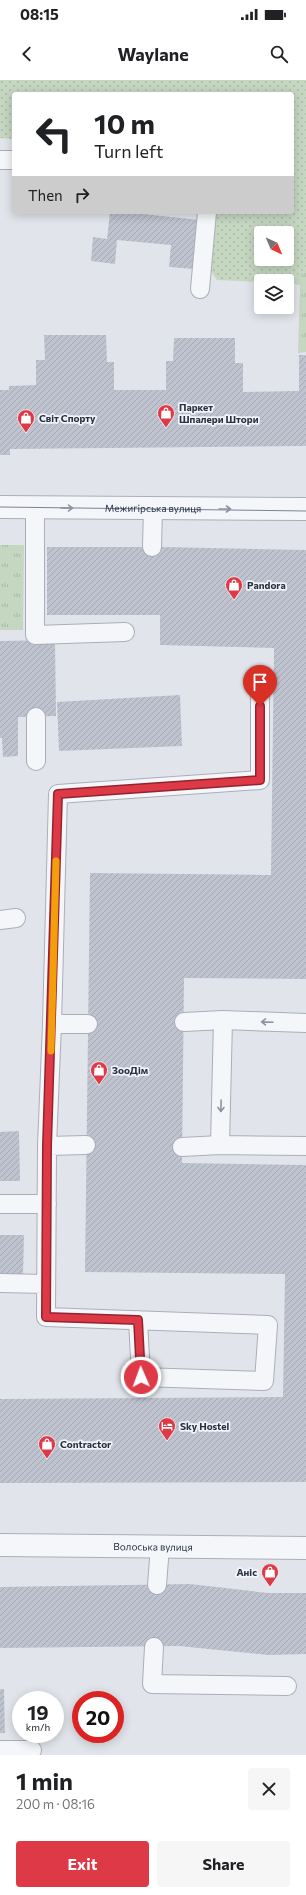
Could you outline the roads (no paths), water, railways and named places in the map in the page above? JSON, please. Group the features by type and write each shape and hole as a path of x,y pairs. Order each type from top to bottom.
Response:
{"street":[{"name":"Межигірська вулиця","path":"0,507 306,509"},
{"name":"Волоська вулиця","path":"0,1545 306,1548"}],"lane":[{"path":"0,160 12,160"},
{"path":"200,290 207,214"},
{"path":"35,507 35,638 125,632"},
{"path":"152,547 154,508"},
{"path":"138,1320 141,1377 264,1381 268,1325 138,1320 46,1317 47,1146 58,794 260,780 260,691"},
{"path":"36,716 36,761"},
{"path":"220,1144 223,1020"},
{"path":"184,1022 223,1020 306,1023"},
{"path":"52,1024 88,1024"},
{"path":"182,1147 220,1144 306,1146"},
{"path":"47,1146 86,1145"},
{"path":"0,1204 47,1204"},
{"path":"0,1283 46,1284"},
{"path":"157,1585 160,1546"},
{"path":"154,1647 152,1684 287,1686"},
{"path":"0,1750 32,1750"}],"tram line":[{"path":"0,507 306,511"}],"place":[{"name":"Паркет Шпалери Штори","path":"166,428"},
{"name":"Світ Спорту","path":"26,433"},
{"name":"Pandora","path":"234,600"},
{"name":"ЗооДім","path":"99,1085"},
{"name":"Sky Hostel","path":"167,1441"},
{"name":"Contractor","path":"47,1459"},
{"name":"Аніс","path":"270,1587"}]}
